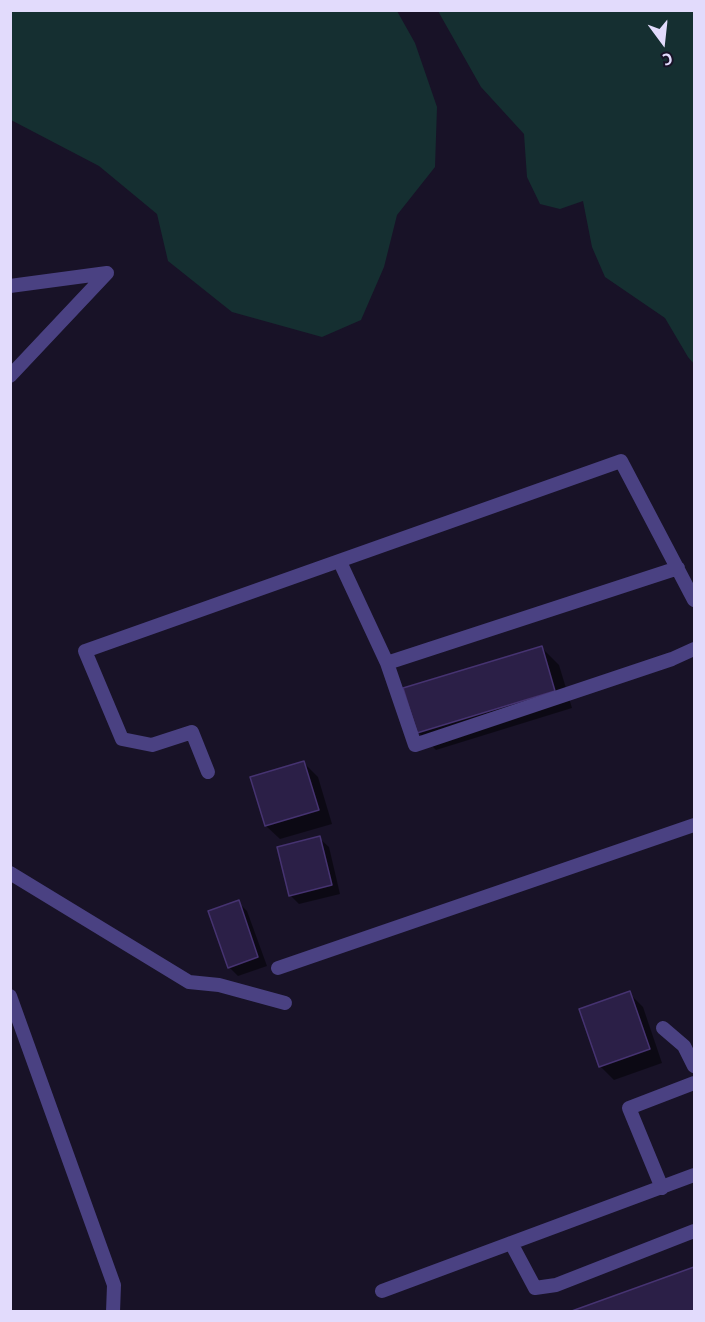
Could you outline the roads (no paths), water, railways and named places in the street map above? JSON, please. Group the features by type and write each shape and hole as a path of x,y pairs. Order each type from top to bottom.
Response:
{"lane":[{"path":"10,286 108,273 10,376"},
{"path":"208,772 192,732 152,745 122,739 85,651 621,461 694,600"},
{"path":"340,562 387,663 415,745 672,659 694,649"},
{"path":"387,663 678,568"},
{"path":"278,968 694,825"},
{"path":"10,873 189,982 219,985 285,1003"},
{"path":"10,996 114,1285 113,1311"},
{"path":"663,1028 684,1046 694,1066"},
{"path":"662,1188 629,1108 694,1083"},
{"path":"382,1292 694,1175"},
{"path":"511,1243 535,1288 556,1285 694,1231"}]}
